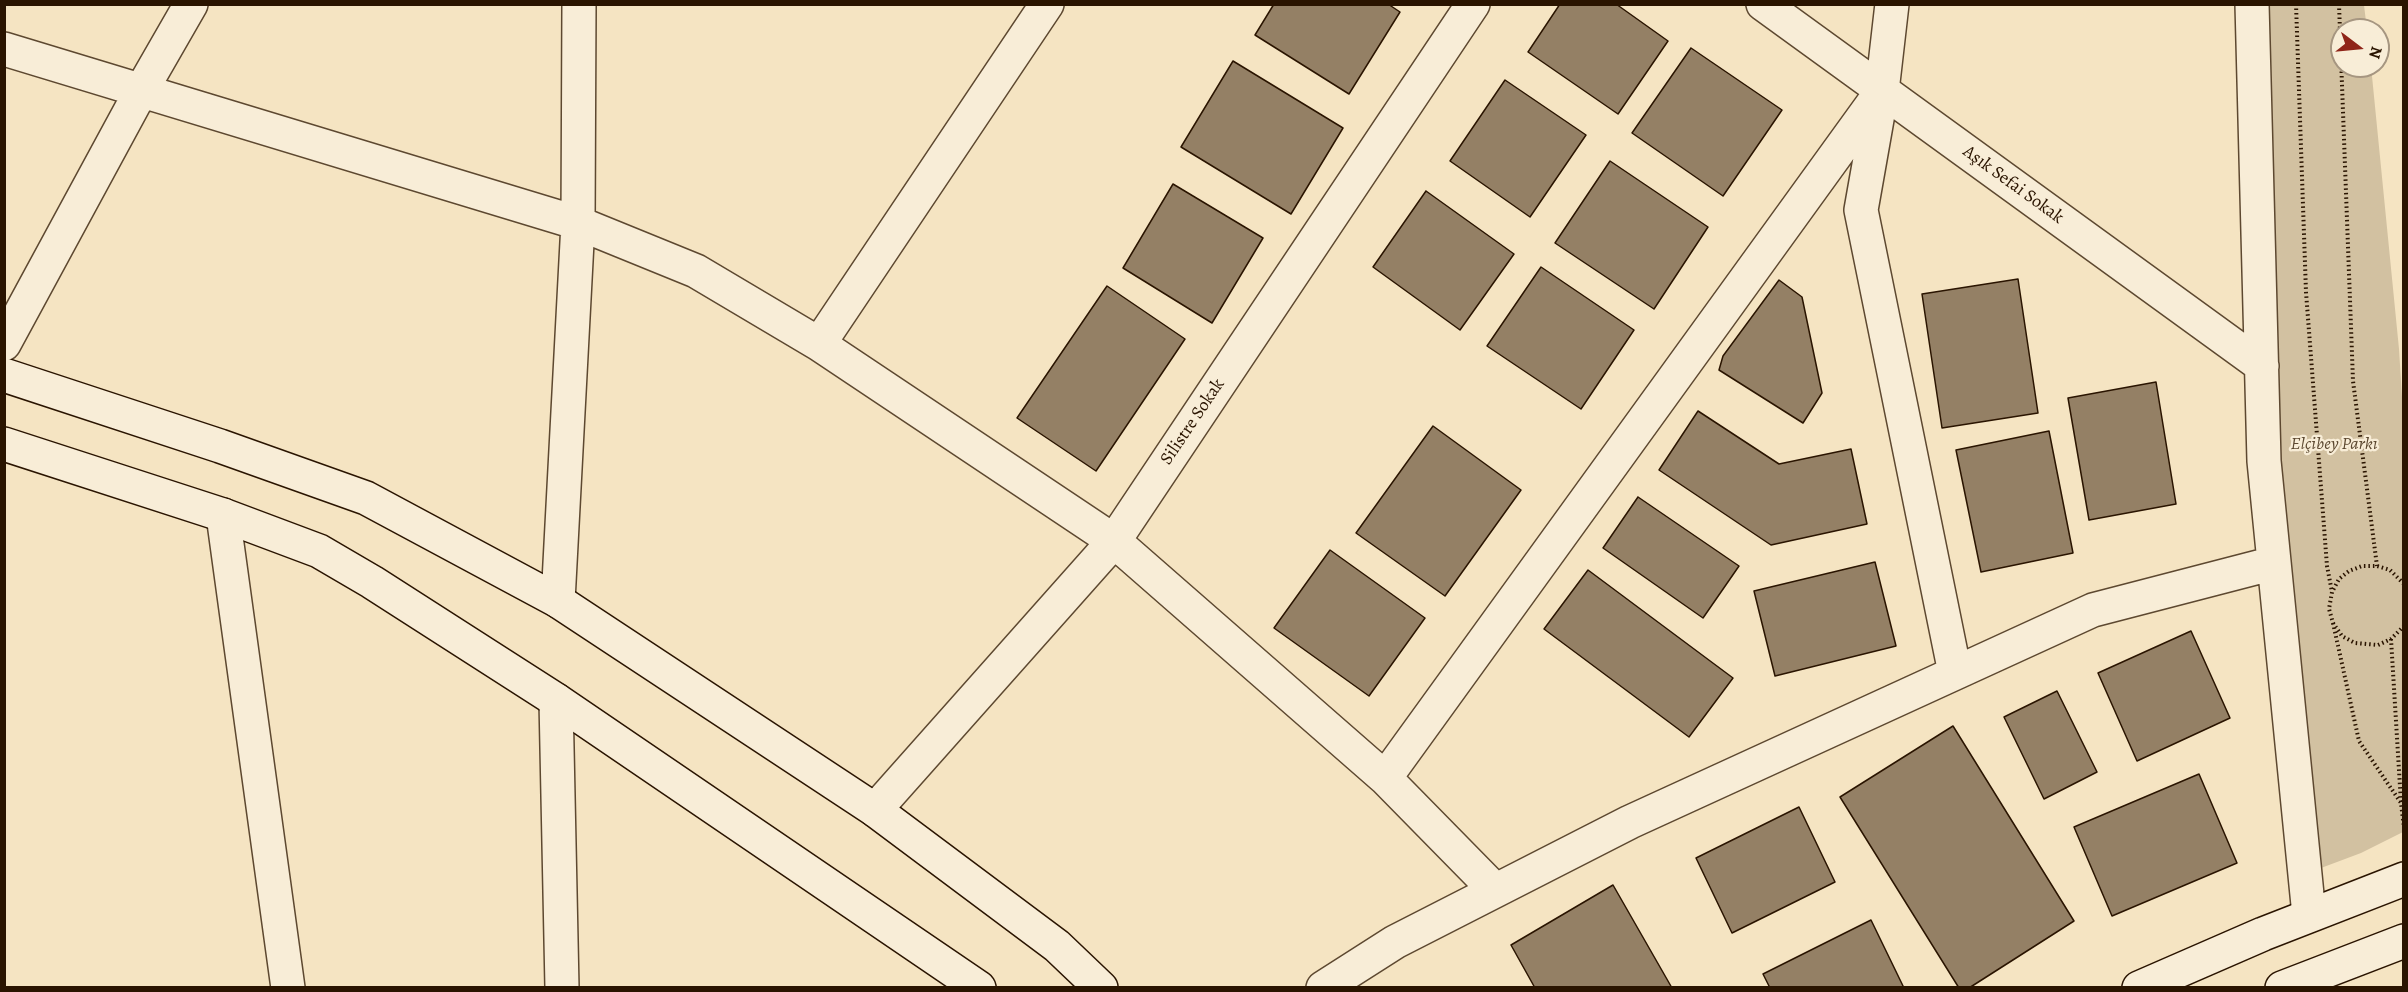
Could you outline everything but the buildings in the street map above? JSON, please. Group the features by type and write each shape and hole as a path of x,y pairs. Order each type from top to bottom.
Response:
{"street":[{"path":"4,344 141,91 191,4"},
{"path":"558,601 578,223 579,4"},
{"path":"819,344 1047,4"},
{"name":"Silistre Sokak","path":"875,810 1114,541 1473,4"},
{"name":"Aşık Sefai Sokak","path":"1763,4 2262,366"},
{"path":"1892,4 1882,91 1861,210 1955,673"},
{"path":"2252,4 2264,461 2309,915"},
{"path":"4,49 578,223 696,271 819,344 1114,541 1385,778 1495,890"},
{"path":"1385,778 1882,91"},
{"path":"4,375 220,446 366,498 558,601 875,810 1057,946 1101,987"},
{"path":"4,444 223,515 319,552 372,582 556,700 944,975 979,987"},
{"path":"223,515 288,987"},
{"path":"1323,987 1395,942 1630,822 2093,610 2274,563"},
{"path":"556,700 562,987"},
{"path":"2139,987 2309,915 2403,879"},
{"path":"2282,987 2328,978 2403,941"}],"path":[{"path":"2296,4 2306,292 2327,566 2332,592"},
{"path":"2339,4 2353,381 2377,566"},
{"path":"2401,803 2359,741 2329,609 2332,592 2338,579 2362,566 2377,566 2390,570 2403,584"},
{"path":"2333,623 2342,636 2355,643 2378,645 2391,639 2403,626"},
{"path":"2391,639 2403,828"}],"green space":[{"name":"Elçibey Parkı","path":"2252,5 2364,5 2366,18 2330,18 2330,78 2372,78 2399,349 2404,429 2403,832 2361,853 2321,868 2302,855"}]}
